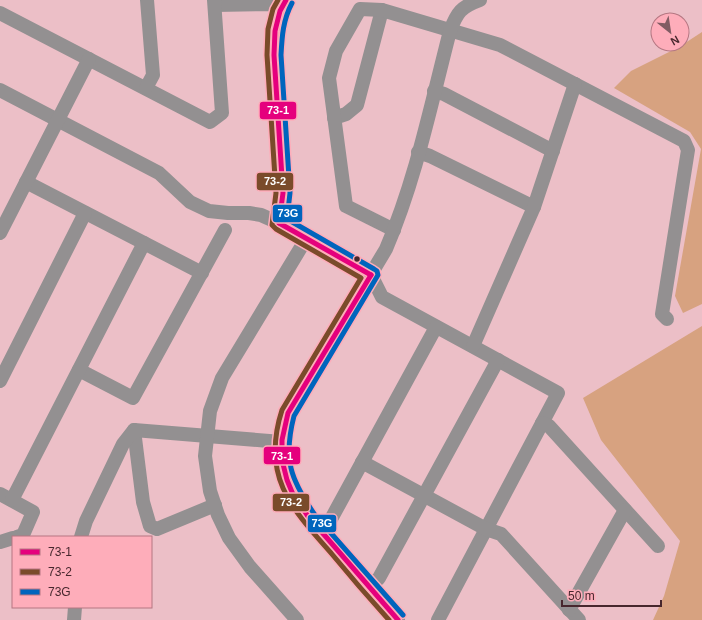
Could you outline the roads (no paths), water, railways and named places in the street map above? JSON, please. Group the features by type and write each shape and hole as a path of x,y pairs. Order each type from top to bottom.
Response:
{"street":[{"path":"146,88 153,75 147,0"},
{"path":"398,620 320,531 297,502 289,486 283,467 281,453 282,442 288,413 386,249 409,189 450,31 456,16 467,5 480,0"},
{"path":"0,13 210,122 222,113 215,2 284,4 275,31 274,55 283,193 279,223"},
{"path":"394,230 346,206 329,78 336,51 360,9 382,10 500,45 684,141 688,150 662,314 668,319"},
{"path":"334,118 346,114 358,105 382,10"},
{"path":"0,233 88,59"},
{"path":"473,346 534,207 575,84"},
{"path":"0,90 159,173 190,202 209,211 261,215 279,223 371,275 382,298 558,392 438,620"},
{"path":"434,92 444,94 553,150"},
{"path":"418,152 430,156 534,207"},
{"path":"26,182 202,272"},
{"path":"0,381 85,213"},
{"path":"79,370 133,398 225,230"},
{"path":"297,620 250,567 229,538 210,491 206,456 210,411 222,378 306,239"},
{"path":"20,536 23,535 33,512 6,497 79,370 144,243"},
{"path":"320,531 330,521 436,327"},
{"path":"370,587 379,578 498,360"},
{"path":"542,423 548,426 658,546"},
{"path":"134,430 282,442"},
{"path":"134,430 143,502 150,526 157,529 215,505"},
{"path":"81,536 86,520 123,444 134,430"},
{"path":"362,462 486,529 501,534 574,615 625,510"},
{"path":"0,542 12,538"},
{"path":"74,608 74,620"}]}
